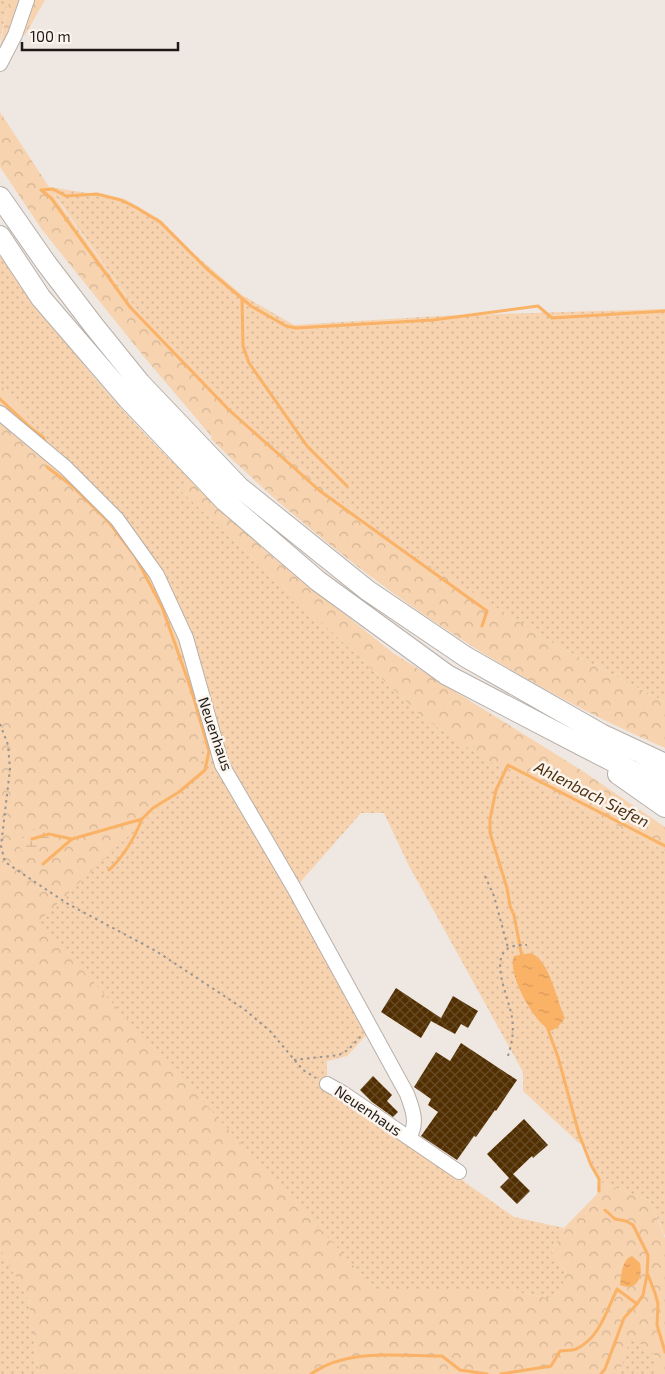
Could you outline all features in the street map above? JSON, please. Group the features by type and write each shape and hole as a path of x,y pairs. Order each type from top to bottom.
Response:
{"highway":[{"path":"0,197 46,263 140,383 240,487 367,590 466,657 601,734 665,764"},
{"path":"0,236 41,298 128,399 225,501 318,582 447,675 581,745 665,785"},
{"path":"581,745 665,807"}],"street":[{"path":"0,64 15,35 27,0"},
{"name":"Neuenhaus","path":"0,413 65,467 117,519 157,575 186,638 222,765 290,879 412,1107 415,1123 409,1138"},
{"name":"Neuenhaus","path":"326,1084 343,1093 459,1172"}],"path":[{"path":"0,724 8,744 10,769 0,846 5,862 68,904 156,951 244,1009 270,1031 303,1070 326,1084"},
{"path":"485,876 494,896 508,948"},
{"path":"508,1056 513,1040 512,1017 499,964 503,953 508,948 527,945"},
{"path":"294,1060 339,1055 348,1050 370,1026"}],"green space":[{"path":"0,0 9,0 0,41"},
{"path":"9,0 23,0 7,43 0,47"},
{"path":"31,0 45,0 25,35 19,32"},
{"path":"0,112 64,210 154,334 248,425 384,537 556,645 665,702 665,748 602,719 541,687 482,652 424,614 368,574 313,531 211,439 212,437 145,358 43,231 0,167"},
{"path":"49,187 125,199 161,220 192,252 242,295 294,325 438,316 665,309 665,702 556,645 385,538 248,425 154,334"},
{"path":"0,256 96,379 137,426 189,478 179,489 425,719 487,760 665,851 665,1236 650,1201 598,1181 586,1147 579,1143 523,1091 523,1072 408,864 384,813 361,813 295,888 372,1029 347,1056 327,1061 327,1084 409,1138 466,1183 514,1217 564,1228 552,1252 566,1272 562,1289 551,1299 513,1291 377,1291 37,922 200,767 143,565 0,383"},
{"path":"0,383 143,565 167,608 194,682 204,723 201,767 38,922 377,1291 513,1291 551,1299 562,1289 566,1272 552,1252 564,1228 597,1194 598,1181 650,1201 665,1238 665,1374 658,1374 654,1354 631,1337 619,1374 39,1374 28,1299 0,1248"},
{"path":"189,478 267,552 393,653 581,770 665,827 665,851 487,760 425,719 179,489"},
{"path":"32,829 56,831 53,842 25,854 16,843"},
{"path":"0,1248 28,1299 39,1374 0,1374"},
{"path":"630,1336 654,1354 658,1374 619,1374"}],"water":[{"path":"531,953 538,957 548,972 565,1018 557,1028 550,1031 537,1019 519,988 516,979 513,963 514,956"},
{"path":"632,1256 640,1263 641,1273 635,1285 626,1287 620,1285 622,1273 624,1264"}],"building":[{"path":"396,988 441,1018 453,996 478,1011 468,1028 461,1024 455,1034 431,1021 421,1038 381,1012"},
{"path":"461,1043 517,1080 496,1111 476,1137 474,1136 457,1160 421,1136 438,1112 428,1105 431,1099 414,1087 436,1052 450,1061"},
{"path":"373,1076 392,1095 387,1101 398,1112 393,1117 372,1102 360,1090"},
{"path":"524,1119 548,1145 533,1158 532,1156 509,1178 487,1154"},
{"path":"513,1174 530,1191 517,1204 500,1187"}],"waterway":[{"path":"41,190 53,189 66,196 97,194 121,200 137,208 160,222 207,269 251,306 286,326 296,328 433,320 538,306 552,318 665,311"},
{"path":"41,190 51,198 130,307 229,410 320,491 487,611 482,626"},
{"path":"242,299 243,346 249,363 307,446 347,486"},
{"path":"0,399 43,437 47,445"},
{"path":"32,839 49,834 72,839 142,819 153,808 179,792 205,770 209,751 192,692 162,607 135,556 108,521 71,485 47,467"},
{"name":"Ahlenbach Siefen","path":"522,957 514,915 490,833 490,819 496,790 508,765 665,846"},
{"path":"109,870 128,847 142,819"},
{"path":"43,864 72,839"},
{"path":"546,1024 558,1057 579,1134 591,1165 599,1179 599,1191"},
{"path":"501,1374 551,1366 560,1351 574,1350 584,1344 591,1338 601,1323 617,1289 637,1304 643,1295 648,1255 633,1225 626,1221 615,1219 605,1210"},
{"path":"648,1275 658,1304 657,1325 665,1352"},
{"path":"601,1374 605,1369 624,1318 637,1304"},
{"path":"311,1374 341,1360 374,1355 442,1356 460,1370 487,1374"}]}
